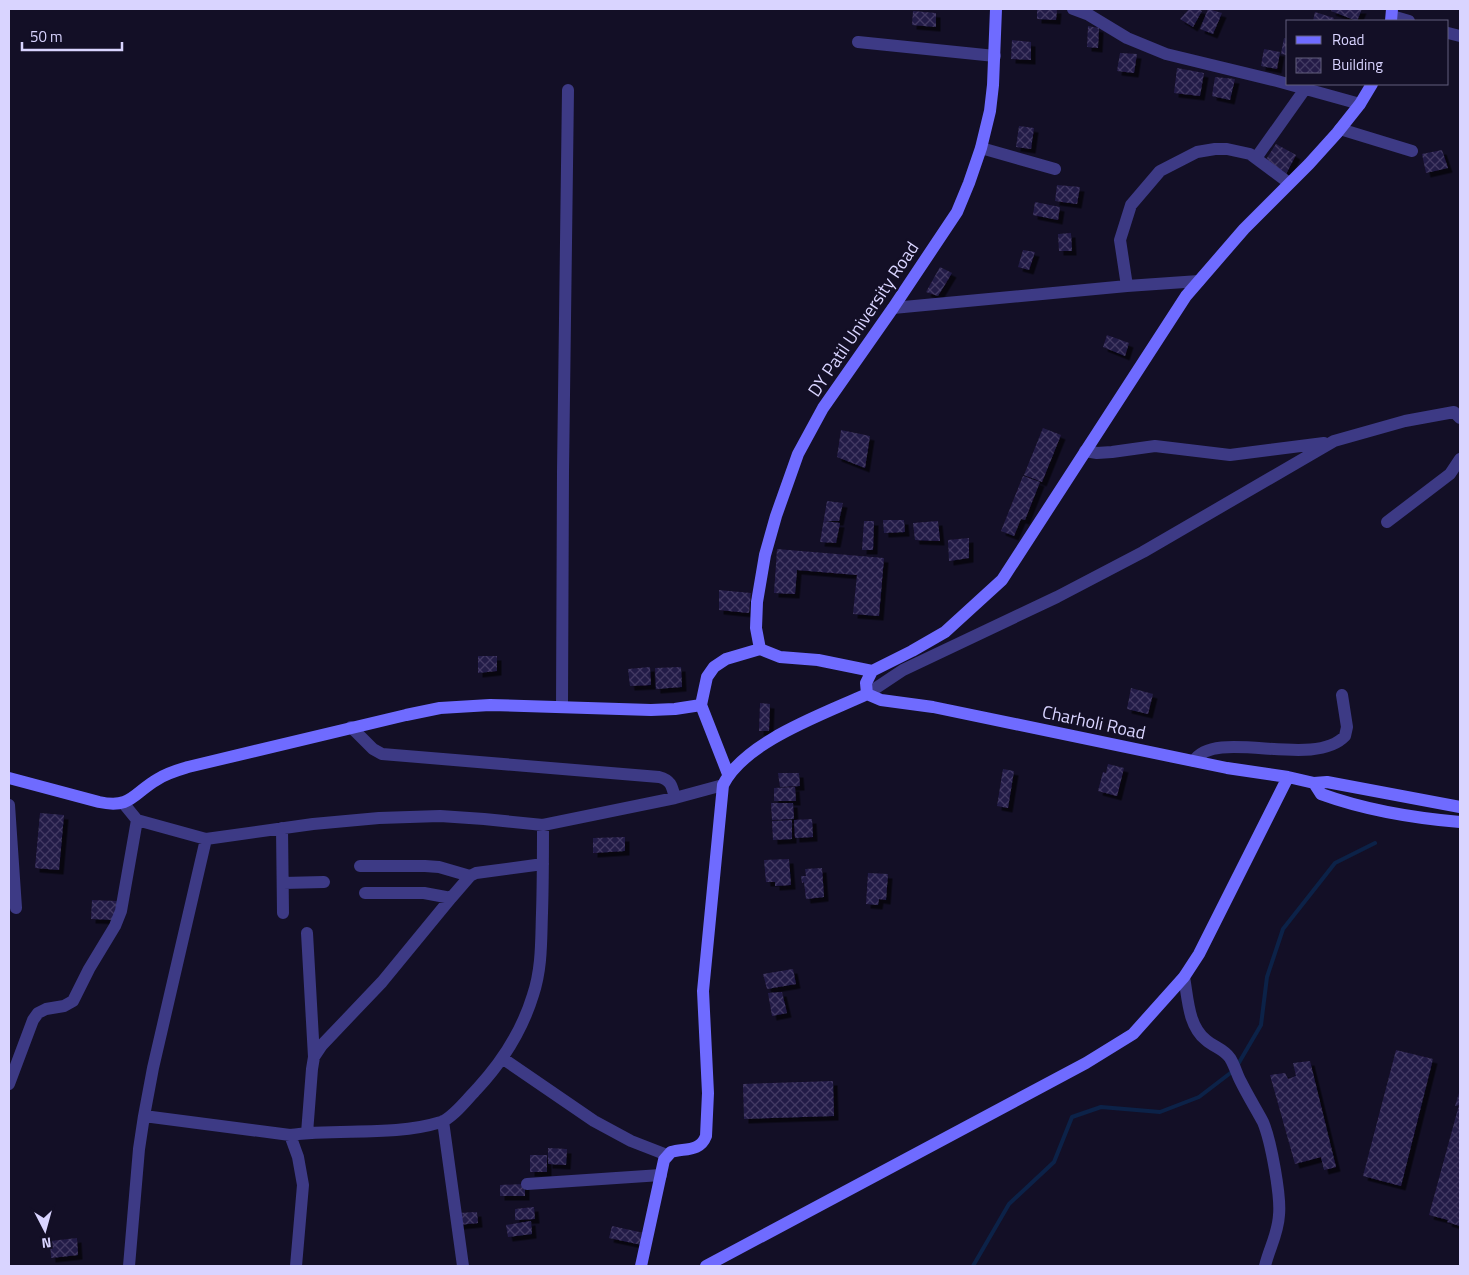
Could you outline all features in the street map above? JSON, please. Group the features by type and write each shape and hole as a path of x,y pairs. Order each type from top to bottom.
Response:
{"street":[{"name":"DY Patil University Road","path":"760,649 756,628 757,602 765,555 776,516 798,454 823,408 894,308 957,212 981,148 991,102 995,56 996,9"},
{"path":"1074,9 1089,15 1127,38 1166,54 1286,83"},
{"path":"1392,15 1407,20"},
{"path":"858,42 995,56"},
{"path":"1293,85 1360,104"},
{"path":"867,694 866,683 872,671 945,632 1002,580 1186,296 1244,229 1340,129 1360,104 1371,85"},
{"path":"1256,158 1305,88"},
{"path":"562,707 568,90"},
{"path":"1340,129 1412,151"},
{"path":"981,148 1055,169"},
{"path":"1126,286 1120,240 1131,204 1160,171 1197,152 1214,149 1240,151 1256,158 1290,183"},
{"path":"894,308 1199,281"},
{"path":"1085,451 1097,453 1112,452 1155,446 1230,455 1282,447 1310,446 1405,421 1454,412 1460,418"},
{"path":"124,804 137,820 206,839 348,820 440,816 484,818 543,825 675,798 726,779 739,763 777,735 867,694 903,670 1057,597 1143,552 1334,441"},
{"path":"1386,522 1450,474 1460,459"},
{"path":"641,1266 664,1160 670,1152 699,1146 704,1142 706,1136 708,1093 703,991 726,779 702,705 707,676 714,667 726,660 760,649 780,657 818,660 872,671"},
{"name":"Charholi Road","path":"867,694 881,700 942,708 1227,768 1314,783 1327,782 1460,807"},
{"path":"1194,761 1198,755 1210,749 1238,747 1299,750 1333,744 1345,736 1347,727 1342,695"},
{"path":"9,778 99,802 124,804 159,778 188,767 351,727 440,708 466,706 651,710 702,705"},
{"path":"351,727 373,749 382,754 659,777 671,783 675,798"},
{"path":"706,1266 1086,1064 1133,1034 1184,977 1199,954 1288,777"},
{"name":"Charholi Road","path":"1314,783 1321,794 1346,803 1399,814 1460,822"},
{"path":"9,805 16,908"},
{"path":"9,1084 33,1020 38,1013 46,1009 64,1006 73,1001 89,969 115,926 121,911 137,820"},
{"path":"144,1116 290,1135 377,1131 444,1122 459,1108 502,1058 525,1017 538,976 541,956 543,825"},
{"path":"282,828 283,913"},
{"path":"129,1266 139,1150 144,1116 155,1059 206,839"},
{"path":"314,1057 322,1045 382,982 470,876 481,872 543,864"},
{"path":"360,866 438,867 470,876"},
{"path":"282,884 324,882"},
{"path":"365,894 424,893 451,898"},
{"path":"307,1133 309,1094 314,1057 308,933"},
{"path":"1184,977 1190,1015 1194,1026 1205,1040 1219,1048 1229,1057 1264,1124 1280,1202 1275,1239 1265,1266"},
{"path":"502,1058 594,1121 631,1141 667,1155"},
{"path":"444,1122 459,1265"},
{"path":"290,1135 298,1157 303,1185 296,1266"},
{"path":"527,1184 661,1175"}],"building":[{"path":"1037,9 1057,9 1056,20 1037,19"},
{"path":"1189,9 1199,9 1202,11 1193,27 1180,19"},
{"path":"1208,9 1222,13 1213,34 1200,29"},
{"path":"1332,9 1362,9 1357,20 1331,11"},
{"path":"913,11 936,13 936,27 912,25"},
{"path":"1315,12 1334,18 1333,20 1313,20"},
{"path":"1088,26 1099,28 1098,48 1087,47"},
{"path":"1284,38 1286,38 1286,55 1281,54"},
{"path":"1012,40 1031,42 1031,60 1011,59"},
{"path":"1264,49 1280,52 1277,69 1261,66"},
{"path":"1120,53 1137,54 1134,73 1117,71"},
{"path":"1177,68 1204,73 1200,96 1174,93"},
{"path":"1215,77 1235,79 1230,100 1212,96"},
{"path":"1019,126 1034,128 1031,149 1016,147"},
{"path":"1276,144 1296,155 1286,174 1265,161"},
{"path":"1442,150 1448,168 1426,173 1422,154"},
{"path":"1057,185 1080,187 1077,204 1055,201"},
{"path":"1035,202 1060,207 1058,220 1033,215"},
{"path":"1071,233 1072,251 1059,251 1058,234"},
{"path":"1023,250 1035,252 1029,270 1018,267"},
{"path":"940,267 952,273 938,296 926,292"},
{"path":"1107,335 1129,343 1125,356 1103,347"},
{"path":"1043,428 1061,435 1042,482 1024,475"},
{"path":"841,430 870,436 865,468 837,457"},
{"path":"1023,476 1040,482 1025,520 1021,519 1014,536 1001,531"},
{"path":"827,501 843,503 839,521 824,521 840,523 836,543 820,542"},
{"path":"883,520 904,520 905,532 884,533"},
{"path":"864,521 874,521 873,550 862,550"},
{"path":"938,521 940,541 915,540 913,523"},
{"path":"969,538 969,558 949,561 948,540"},
{"path":"777,549 884,558 879,616 853,614 857,575 797,570 795,594 774,593"},
{"path":"719,590 751,593 749,613 719,610"},
{"path":"478,656 497,656 497,671 478,673"},
{"path":"650,667 651,685 630,686 628,669"},
{"path":"681,667 682,687 656,689 655,668"},
{"path":"1131,688 1153,694 1148,714 1127,709"},
{"path":"760,703 770,704 769,731 759,731"},
{"path":"1108,764 1124,768 1117,796 1098,791 1103,772 1106,773"},
{"path":"1003,769 1014,771 1008,808 997,806"},
{"path":"778,773 799,773 800,786 780,787"},
{"path":"795,787 796,801 774,801 774,788"},
{"path":"771,803 793,803 794,819 772,820"},
{"path":"40,813 64,815 59,870 35,868"},
{"path":"812,819 813,837 795,838 794,820"},
{"path":"792,820 792,839 773,840 772,821"},
{"path":"625,837 625,851 593,853 593,838"},
{"path":"789,859 791,885 775,886 775,882 766,882 764,860"},
{"path":"822,868 824,897 806,899 804,882 802,883 801,876 806,876 805,869"},
{"path":"868,873 888,874 886,900 879,899 878,905 866,904"},
{"path":"92,900 117,901 115,920 91,919"},
{"path":"793,969 796,984 767,989 763,974"},
{"path":"782,992 787,1013 772,1016 768,993"},
{"path":"1396,1050 1433,1059 1401,1186 1363,1176"},
{"path":"1310,1061 1336,1167 1324,1170 1321,1157 1295,1164 1270,1075 1285,1073 1288,1079 1296,1076 1293,1063"},
{"path":"833,1081 834,1116 744,1119 743,1084"},
{"path":"1460,1090 1460,1226 1447,1222 1448,1220 1429,1215 1459,1105 1455,1106"},
{"path":"548,1148 567,1149 566,1165 548,1164"},
{"path":"530,1155 547,1155 547,1172 530,1172"},
{"path":"525,1184 525,1196 500,1196 500,1185"},
{"path":"534,1207 535,1219 515,1220 515,1209"},
{"path":"477,1212 478,1223 458,1225 457,1213"},
{"path":"531,1221 532,1234 508,1237 506,1225"},
{"path":"612,1226 644,1233 642,1245 609,1238"},
{"path":"77,1238 78,1255 51,1258 50,1241"}],"waterway":[{"path":"1237,1066 1261,1025 1267,977 1283,929 1335,863 1375,843"},
{"path":"973,1266 1009,1204 1054,1162 1072,1117 1101,1107 1160,1112 1199,1097 1233,1071"}]}
